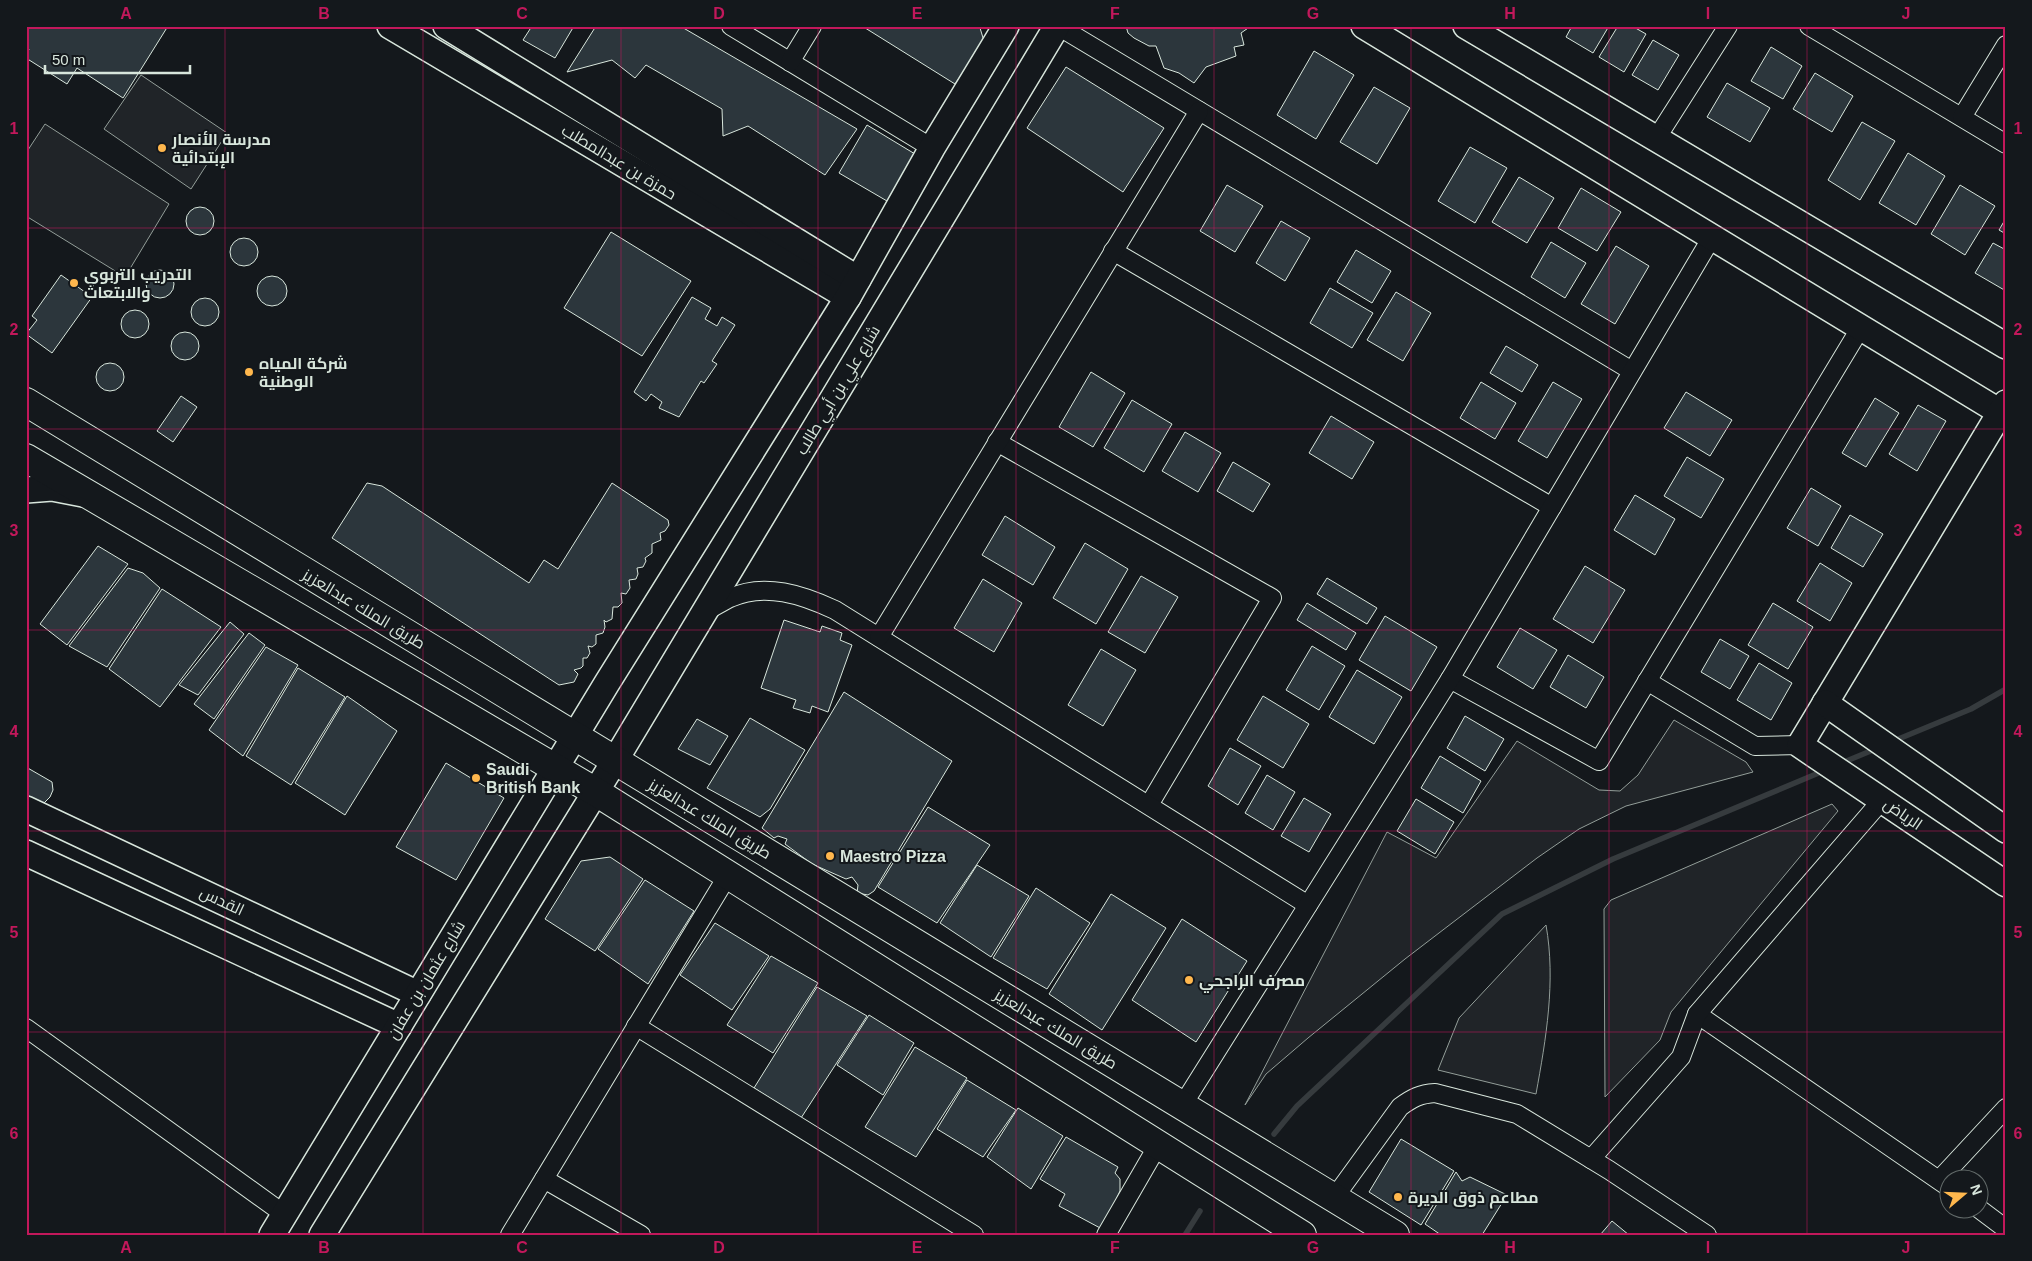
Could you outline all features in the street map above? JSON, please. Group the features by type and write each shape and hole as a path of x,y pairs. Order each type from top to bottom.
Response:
{"highway":[{"name":"طريق الملك عبدالعزيز","path":"26,402 577,731 1182,1106 1395,1235"},
{"path":"26,458 596,792 1302,1235"}],"street":[{"name":"حمزة بن عبدالمطلب","path":"390,26 853,288"},
{"name":"حمزة بن عبدالمطلب","path":"446,26 853,288"},
{"path":"731,26 932,148"},
{"path":"790,62 812,26"},
{"path":"577,731 853,288 932,148 1006,26"},
{"path":"1058,26 1632,372"},
{"name":"شارع علي بن أبي طالب","path":"617,757 1058,26"},
{"path":"1364,26 1861,327 2004,410 1800,745 1755,746 1647,681"},
{"path":"1466,26 2006,346"},
{"path":"1656,139 1728,26"},
{"path":"1809,26 2006,144"},
{"path":"1962,117 2006,45"},
{"path":"879,637 1198,111"},
{"path":"1182,1106 1450,679 1712,237"},
{"path":"1113,251 1552,507"},
{"path":"1450,679 1599,761 1861,327"},
{"path":"997,442 1272,598 1149,805"},
{"path":"26,490 52,488 87,495"},
{"path":"705,612 732,597 755,591 781,591 812,599 836,610 1308,905"},
{"path":"1825,704 2006,830"},
{"name":"شارع عثمان بن عفان","path":"278,1224 577,731"},
{"name":"الرياض","path":"1800,745 2006,884"},
{"path":"322,1235 617,757"},
{"path":"1591,1159 1681,1057 1697,1014 1882,800"},
{"name":"القدس","path":"26,808 418,994"},
{"path":"26,852 399,1026"},
{"path":"510,1235 728,875"},
{"path":"1697,1014 1940,1181"},
{"path":"636,1026 962,1232"},
{"path":"26,1028 278,1224"},
{"path":"1334,1198 1400,1107 1410,1099 1421,1094 1435,1093 1517,1114 1591,1159 1707,1235"},
{"path":"1957,1168 2006,1108"},
{"path":"1106,1235 1158,1145"},
{"path":"544,1179 641,1235"},
{"path":"1990,1217 2006,1229"}],"shaded area":[{"path":"141,75 227,133 191,189 104,129"},
{"path":"45,124 169,204 125,277 26,216 26,153"},
{"path":"1674,720 1746,762 1753,772 1626,806 1579,829 1537,858 1405,959 1308,1038 1266,1074 1245,1105 1387,832 1436,858 1517,741 1599,790 1620,791 1638,775"},
{"path":"1832,804 1838,811 1671,1012 1660,1040 1605,1097 1604,909 1611,900"},
{"path":"1546,925 1549,946 1550,989 1546,1031 1536,1094 1438,1070 1459,1018"}],"building":[{"path":"26,26 168,26 123,98 77,68 67,84 26,58 29,49 26,48"},
{"path":"532,26 574,26 555,58 523,40"},
{"path":"596,26 680,26 857,129 825,175 748,126 723,136 722,109 646,65 635,78 612,60 567,72"},
{"path":"862,26 978,26 984,41 955,84"},
{"path":"1126,26 1251,26 1241,33 1244,45 1234,47 1236,56 1206,67 1194,83 1179,73 1164,68 1156,46 1149,46 1134,38 1128,33"},
{"path":"1572,26 1609,26 1593,53 1566,37"},
{"path":"1618,26 1632,26 1646,34 1624,72 1599,57"},
{"path":"1653,40 1679,55 1658,90 1632,75"},
{"path":"1771,47 1802,66 1783,99 1751,81"},
{"path":"1314,51 1354,75 1316,139 1277,115"},
{"path":"1066,67 1164,128 1123,192 1027,128"},
{"path":"1815,73 1853,96 1832,132 1793,109"},
{"path":"1727,83 1770,108 1750,142 1707,117"},
{"path":"1374,87 1410,108 1377,164 1340,142"},
{"path":"1862,122 1895,141 1860,200 1828,180"},
{"path":"867,125 915,154 887,201 839,173"},
{"path":"1470,147 1507,168 1475,223 1438,201"},
{"path":"1908,153 1945,176 1916,225 1879,203"},
{"path":"1519,177 1554,198 1527,243 1492,222"},
{"path":"1227,185 1263,206 1235,252 1200,231"},
{"path":"1960,185 1995,206 1965,255 1931,234"},
{"path":"1581,188 1621,212 1597,251 1558,228"},
{"path":"200,207 210,211 214,221 210,231 200,235 190,231 186,221 190,211"},
{"path":"2006,218 2006,234 1999,230"},
{"path":"1281,221 1310,238 1285,281 1256,263"},
{"path":"611,232 691,281 642,356 564,308"},
{"path":"244,238 254,242 258,252 254,262 244,266 234,262 230,252 234,242"},
{"path":"1551,242 1586,263 1565,298 1531,277"},
{"path":"1993,243 2006,250 2006,291 1975,273"},
{"path":"1616,246 1649,266 1615,324 1581,304"},
{"path":"1356,250 1391,271 1372,303 1337,282"},
{"path":"160,270 170,274 174,284 170,294 160,298 150,294 146,284 150,274"},
{"path":"61,275 92,297 52,353 26,334 37,320 32,316"},
{"path":"272,276 283,280 287,291 283,302 272,306 261,302 257,291 261,280"},
{"path":"1330,288 1373,313 1352,348 1310,323"},
{"path":"1396,292 1431,313 1403,361 1367,340"},
{"path":"692,297 711,308 705,319 717,326 722,317 735,325 712,361 717,364 704,383 701,381 679,417 659,408 662,402 651,394 646,401 634,392"},
{"path":"205,298 215,302 219,312 215,322 205,326 195,322 191,312 195,302"},
{"path":"135,310 145,314 149,324 145,334 135,338 125,334 121,324 125,314"},
{"path":"185,332 195,336 199,346 195,356 185,360 175,356 171,346 175,336"},
{"path":"1506,346 1538,365 1522,392 1490,373"},
{"path":"110,363 120,367 124,377 120,387 110,391 100,387 96,377 100,367"},
{"path":"1091,372 1125,393 1093,447 1059,427"},
{"path":"1481,382 1516,403 1495,439 1460,418"},
{"path":"1553,382 1582,399 1547,458 1518,441"},
{"path":"1686,392 1732,420 1710,456 1664,428"},
{"path":"181,396 197,407 173,442 157,431"},
{"path":"1875,398 1899,413 1866,467 1842,453"},
{"path":"1132,400 1172,424 1144,472 1104,448"},
{"path":"1918,405 1946,421 1917,471 1889,454"},
{"path":"1331,416 1374,442 1352,479 1309,453"},
{"path":"1185,432 1221,453 1198,492 1162,471"},
{"path":"1687,457 1724,479 1701,518 1664,496"},
{"path":"1233,462 1270,484 1253,512 1217,491"},
{"path":"367,483 382,486 529,583 544,560 558,569 612,483 668,520 669,525 665,531 660,533 661,540 652,544 652,553 645,558 646,561 643,567 637,568 638,574 636,579 629,580 630,588 626,594 621,593 622,603 618,607 613,607 612,619 606,622 604,620 605,627 603,633 596,635 596,644 592,647 588,646 590,653 587,658 583,658 583,666 574,670 578,674 574,682 559,685 332,538"},
{"path":"1811,488 1841,506 1818,546 1787,528"},
{"path":"1635,495 1675,519 1655,555 1614,530"},
{"path":"1850,515 1883,534 1863,567 1831,548"},
{"path":"1005,516 1055,547 1033,585 982,555"},
{"path":"1085,543 1128,569 1096,624 1053,598"},
{"path":"98,546 128,564 67,645 40,624"},
{"path":"1820,563 1852,583 1830,621 1797,601"},
{"path":"1585,566 1625,590 1593,643 1553,619"},
{"path":"128,568 143,573 160,588 107,667 69,646"},
{"path":"1141,576 1178,597 1145,653 1108,632"},
{"path":"1327,578 1377,608 1367,624 1317,594"},
{"path":"983,579 1022,603 994,652 954,628"},
{"path":"162,589 221,627 160,707 109,669"},
{"path":"1307,603 1356,633 1346,650 1297,620"},
{"path":"1773,603 1813,627 1788,669 1748,645"},
{"path":"1385,616 1437,647 1411,691 1359,660"},
{"path":"784,620 820,632 822,626 842,633 840,640 852,645 828,712 812,706 810,713 793,708 796,700 761,688"},
{"path":"230,622 244,634 198,695 179,685"},
{"path":"1520,628 1557,650 1533,689 1497,667"},
{"path":"249,633 265,645 214,719 194,704"},
{"path":"1720,639 1749,656 1730,689 1701,672"},
{"path":"1312,646 1345,666 1319,710 1286,690"},
{"path":"266,647 298,665 243,756 209,730"},
{"path":"1101,649 1136,670 1103,726 1068,705"},
{"path":"1568,655 1604,677 1586,708 1550,687"},
{"path":"1759,663 1792,683 1771,720 1737,700"},
{"path":"298,668 345,697 291,785 246,756"},
{"path":"1357,670 1402,697 1374,744 1329,717"},
{"path":"844,692 952,761 874,891 868,895 857,893 858,885 852,877 846,879 812,864 785,844 787,839 778,836 774,838 762,828"},
{"path":"347,696 397,731 345,815 295,783"},
{"path":"1263,696 1309,724 1283,768 1237,740"},
{"path":"1465,716 1504,739 1485,771 1447,748"},
{"path":"750,718 805,750 770,809 760,817 707,788"},
{"path":"697,719 728,736 710,765 678,749"},
{"path":"1230,748 1261,766 1238,805 1208,786"},
{"path":"1440,756 1481,781 1463,813 1421,788"},
{"path":"446,763 504,798 456,880 396,847"},
{"path":"26,767 52,782 53,790 50,797 44,803 32,806 26,803"},
{"path":"1267,775 1295,792 1273,830 1245,813"},
{"path":"1304,798 1331,814 1309,852 1281,836"},
{"path":"1416,799 1454,822 1435,854 1397,831"},
{"path":"928,807 990,845 937,923 878,887"},
{"path":"610,857 643,879 595,951 545,919 581,861"},
{"path":"977,865 1029,896 991,957 940,923"},
{"path":"645,880 694,911 648,984 598,949"},
{"path":"1036,888 1090,923 1047,989 993,958"},
{"path":"1111,894 1166,928 1102,1030 1049,994"},
{"name":"مصرف الراجحي","path":"1182,919 1247,961 1196,1042 1132,1000"},
{"path":"715,923 769,956 732,1010 680,975"},
{"path":"771,956 818,983 773,1053 727,1025"},
{"path":"817,987 867,1016 801,1118 754,1088"},
{"path":"869,1015 914,1043 883,1095 837,1065"},
{"path":"915,1047 967,1078 916,1157 865,1127"},
{"path":"967,1080 1016,1110 983,1157 937,1129"},
{"path":"1018,1108 1063,1136 1031,1189 987,1157"},
{"path":"1066,1137 1118,1167 1115,1173 1120,1179 1120,1191 1102,1229 1059,1206 1065,1194 1040,1179"},
{"path":"1401,1139 1454,1171 1421,1225 1369,1192"},
{"path":"1456,1172 1462,1181 1470,1177 1507,1195 1482,1235 1441,1235 1425,1224"},
{"path":"1612,1221 1629,1235 1600,1235"}],"waterway":[{"path":"1896,740 1971,709 2006,689"},
{"path":"1844,762 1873,750"},
{"path":"1274,1134 1297,1106 1502,914 1613,859 1821,772"},
{"path":"1185,1235 1200,1211"}],"place":[{"name":"مدرسة الأنصار الإبتدائية","path":"162,148"},
{"name":"التدريب التربوي والابتعاث","path":"74,283"},
{"name":"شركة المياه الوطنية","path":"249,372"},
{"name":"Saudi British Bank","path":"476,778"},
{"name":"Maestro Pizza","path":"830,856"},
{"name":"مصرف الراجحي","path":"1189,980"},
{"name":"مطاعم ذوق الديرة","path":"1398,1197"}]}
